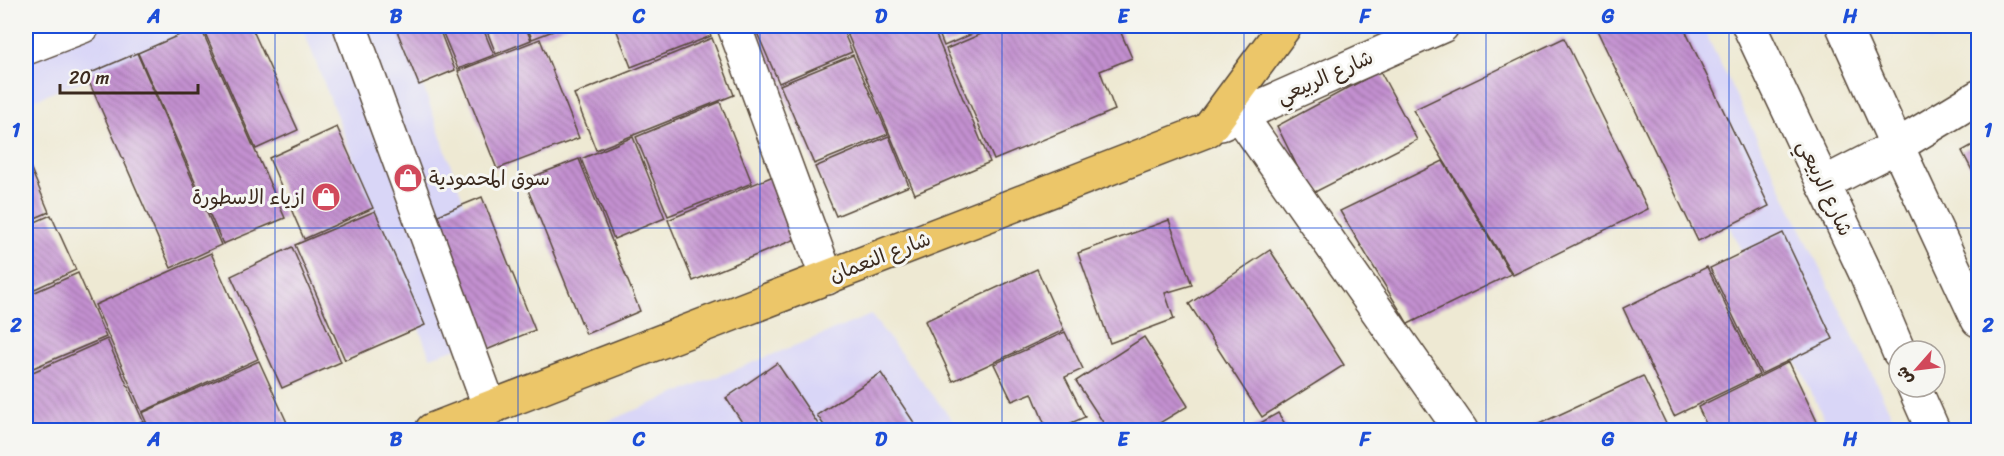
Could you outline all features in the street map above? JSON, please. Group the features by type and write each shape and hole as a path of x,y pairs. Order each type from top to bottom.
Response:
{"main road":[{"path":"1208,130 1285,26"},
{"name":"شارع النعمان","path":"432,430 1208,130"}],"street":[{"path":"26,48 82,26"},
{"path":"350,26 490,408"},
{"path":"734,26 827,278"},
{"name":"شارع الربيعي","path":"1208,130 1442,26"},
{"name":"شارع الربيعي","path":"1749,26 1867,276 1894,339"},
{"path":"1843,26 1896,146 1978,320"},
{"path":"1823,184 1896,146 1978,97"},
{"path":"1240,115 1461,430"},
{"path":"1920,399 1934,430"}],"shaded area":[{"path":"26,26 221,26 26,103"},
{"name":"سوق المحمودية","path":"302,26 402,26 509,331 430,357"},
{"path":"1630,26 1702,26 1899,430 1830,430"},
{"path":"1923,26 1961,26 1930,42"},
{"path":"871,315 960,430 586,430"}],"building":[{"path":"200,26 285,218 223,244 138,53"},
{"path":"202,26 251,26 298,130 256,149"},
{"path":"395,26 438,26 455,70 419,85"},
{"path":"440,26 482,26 494,55 458,69"},
{"path":"485,26 525,26 531,40 496,54"},
{"path":"527,26 566,26 532,39"},
{"path":"615,26 707,26 711,36 631,67"},
{"path":"762,26 841,26 852,52 779,83 755,28"},
{"path":"844,26 932,26 990,162 915,194"},
{"path":"936,26 991,26 944,46"},
{"path":"1000,26 1118,26 1132,58 1100,71 1115,110 994,160 946,49"},
{"path":"1595,26 1683,26 1769,206 1698,241"},
{"path":"712,38 734,95 596,150 574,94"},
{"path":"1564,38 1648,209 1513,275 1413,110"},
{"path":"540,39 579,138 497,169 458,71"},
{"path":"137,53 221,245 171,268 86,75"},
{"path":"853,55 888,134 814,164 780,85"},
{"path":"1380,71 1417,140 1311,194 1277,126"},
{"path":"720,102 752,183 668,216 636,137"},
{"path":"337,127 373,208 304,239 269,158"},
{"path":"889,136 909,186 836,216 815,167"},
{"path":"633,137 665,218 614,239 581,159"},
{"path":"1978,142 1978,182 1962,151"},
{"path":"26,157 49,212 26,222"},
{"path":"579,159 640,311 586,334 524,180"},
{"path":"1443,161 1511,274 1408,324 1340,211"},
{"path":"783,172 808,234 693,281 668,220"},
{"path":"482,197 535,330 484,351 431,218"},
{"path":"375,211 425,325 345,360 295,245"},
{"path":"51,215 76,270 26,293 26,226"},
{"path":"1169,220 1192,285 1165,293 1174,319 1110,343 1078,253"},
{"path":"1783,233 1833,339 1761,374 1710,268"},
{"path":"292,247 341,362 282,388 231,276"},
{"path":"1270,250 1344,365 1262,417 1189,304"},
{"path":"211,253 258,359 142,412 95,305"},
{"path":"1707,267 1759,375 1674,416 1623,308"},
{"path":"1037,269 1064,330 953,381 925,321"},
{"path":"78,273 106,337 26,371 26,296"},
{"path":"1065,332 1083,369 1065,377 1085,417 1055,430 1047,430 1032,393 1012,401 994,364"},
{"path":"1144,337 1188,406 1148,430 1108,430 1076,381"},
{"path":"107,339 143,421 120,430 26,430 26,375"},
{"path":"259,361 289,427 281,430 150,430 142,413"},
{"path":"1789,362 1821,430 1709,430 1698,407"},
{"path":"777,363 822,430 747,430 726,398"},
{"path":"881,373 919,430 827,430 817,415"},
{"path":"1643,376 1669,430 1526,430"},
{"path":"1278,413 1289,430 1248,430"},
{"path":"144,422 147,430 126,430"}],"place":[{"name":"سوق المحمودية","path":"408,178"},
{"name":"ازياء الاسطورة","path":"326,197"}]}
